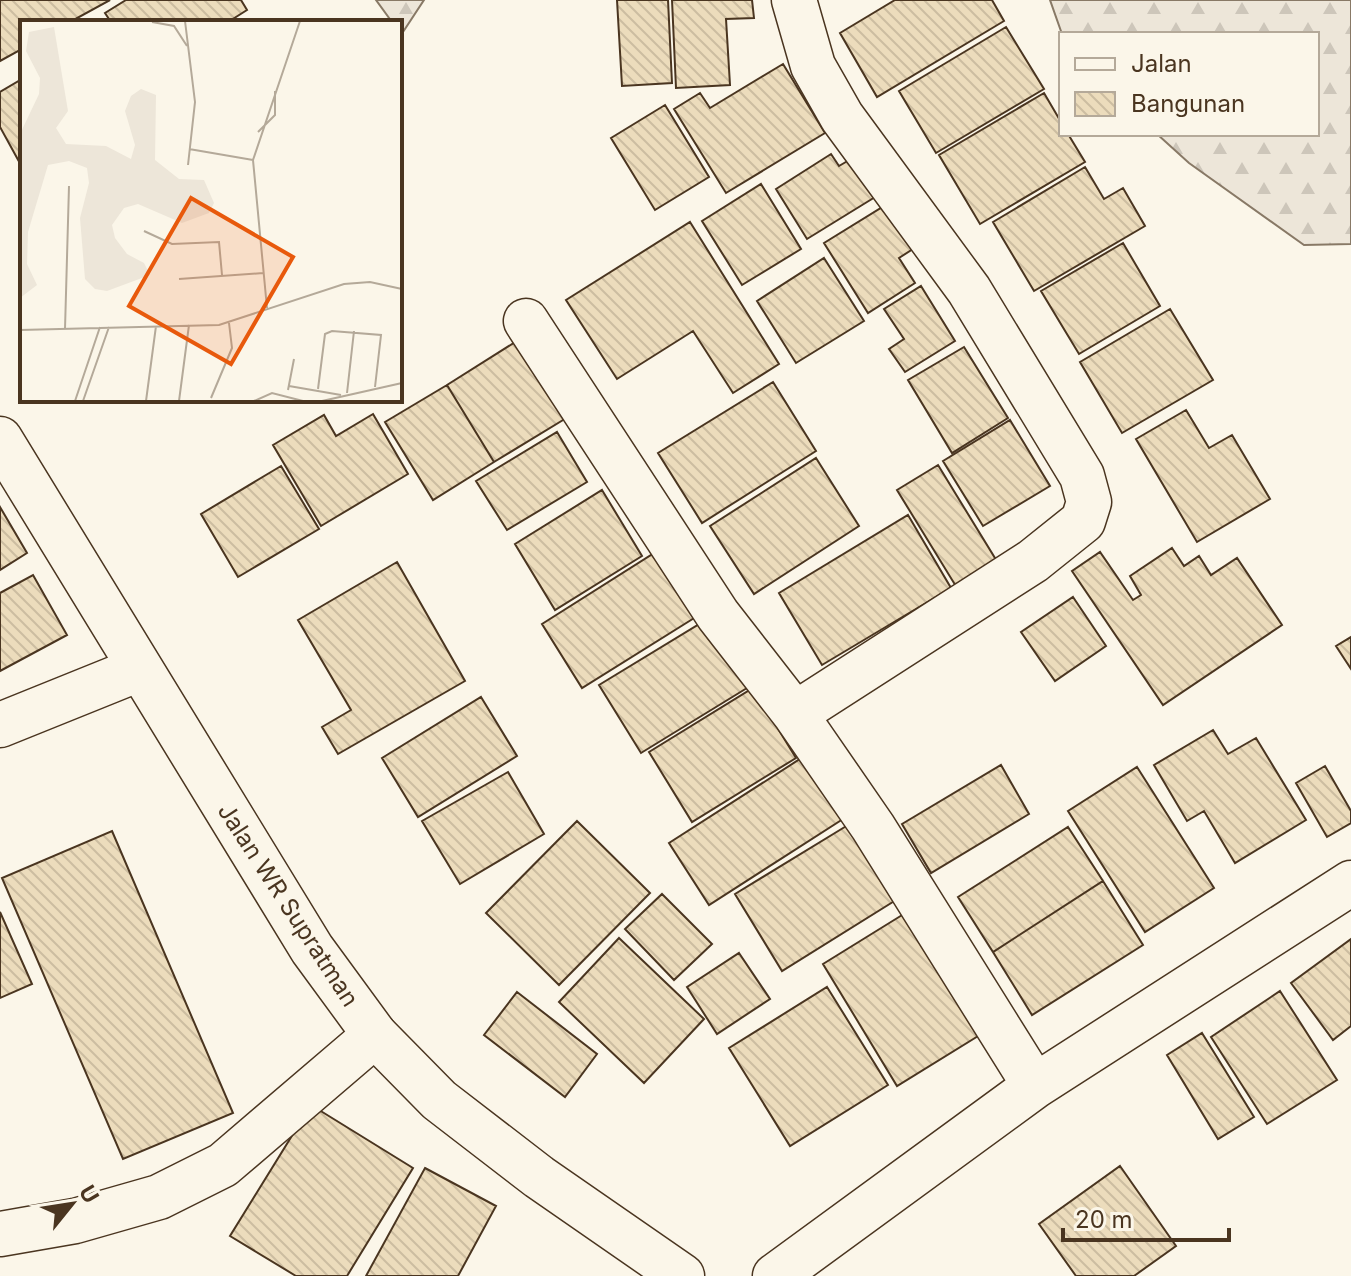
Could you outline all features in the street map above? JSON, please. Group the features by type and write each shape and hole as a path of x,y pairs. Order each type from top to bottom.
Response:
{"main road":[{"path":"794,0 813,66 842,117 969,290 1082,476 1089,502 1083,521 1033,561 795,714"},
{"path":"526,321 718,615 795,714 873,827 1035,1086"},
{"name":"Jalan WR Supratman","path":"0,439 312,949 375,1035 439,1100 539,1177 682,1276"},
{"path":"0,725 139,669"},
{"path":"775,1276 1035,1086 1351,883"},
{"path":"0,1234 75,1221 159,1197 223,1165 375,1035"}],"green space":[{"path":"376,0 424,0 402,33 402,20 391,20"},
{"path":"1050,0 1351,0 1351,244 1304,245 1189,163 1159,136 1319,136 1319,32 1061,32"}],"building":[{"path":"0,0 110,0 74,20 20,20 20,50 0,61"},
{"path":"126,0 241,0 247,10 231,20 110,20 105,13"},
{"path":"617,0 668,0 672,83 622,86"},
{"path":"672,0 752,0 754,18 726,19 730,85 676,88"},
{"path":"895,0 992,0 1004,21 877,97 840,33"},
{"path":"1006,27 1044,89 936,153 899,91"},
{"path":"783,64 825,133 726,193 674,109 700,93 710,108"},
{"path":"20,80 20,163 0,127 0,92"},
{"path":"1044,93 1059,119 1059,136 1069,136 1085,162 980,224 939,155"},
{"path":"665,105 709,177 655,210 611,138"},
{"path":"831,154 839,166 856,156 880,194 807,239 776,189"},
{"path":"1085,167 1104,199 1123,188 1145,226 1034,291 993,222"},
{"path":"761,184 801,249 742,285 702,221"},
{"path":"889,203 916,247 899,258 915,283 868,313 824,243"},
{"path":"690,222 779,364 733,393 693,331 617,379 566,300"},
{"path":"1123,243 1160,306 1079,354 1041,291"},
{"path":"824,258 864,321 796,363 757,301"},
{"path":"921,286 955,341 905,372 889,349 904,339 884,309"},
{"path":"1170,309 1213,380 1122,433 1080,362"},
{"path":"520,339 568,417 494,462 447,385"},
{"path":"964,347 1008,418 952,453 908,380"},
{"path":"773,382 816,451 702,523 658,453"},
{"path":"447,385 494,462 433,500 385,422"},
{"path":"1186,410 1209,448 1232,435 1270,499 1197,542 1136,439"},
{"path":"373,414 408,474 321,526 273,445 324,415 336,436"},
{"path":"1010,420 1050,486 983,526 943,461"},
{"path":"557,432 587,482 507,530 476,481"},
{"path":"816,458 859,526 754,594 710,526"},
{"path":"938,465 998,563 957,588 897,490"},
{"path":"281,466 319,529 238,577 201,514"},
{"path":"602,490 642,556 555,610 515,544"},
{"path":"0,507 27,553 0,570"},
{"path":"908,515 951,588 822,665 779,593"},
{"path":"1172,548 1184,566 1199,556 1211,575 1237,558 1282,625 1163,705 1072,571 1100,552 1133,600 1141,595 1130,576"},
{"path":"659,550 699,615 582,688 542,624"},
{"path":"397,562 465,681 338,754 322,727 351,710 298,620"},
{"path":"33,575 67,635 0,671 0,593"},
{"path":"1073,597 1106,646 1055,681 1021,632"},
{"path":"706,620 747,688 641,753 599,685"},
{"path":"1351,637 1351,669 1336,646"},
{"path":"753,688 796,758 692,822 649,752"},
{"path":"481,697 517,756 418,817 382,758"},
{"path":"1213,730 1228,754 1256,738 1306,820 1235,863 1204,811 1187,821 1154,765"},
{"path":"803,757 843,819 709,905 669,843"},
{"path":"1001,765 1029,814 931,873 902,824"},
{"path":"1325,766 1351,811 1351,823 1327,837 1296,783"},
{"path":"1137,767 1214,888 1145,932 1068,811"},
{"path":"508,772 544,834 460,884 422,821"},
{"path":"577,821 650,893 559,985 486,913"},
{"path":"848,825 896,900 782,971 735,894"},
{"path":"1068,827 1103,881 993,952 958,897"},
{"path":"112,831 233,1113 123,1159 2,878"},
{"path":"1103,881 1143,945 1032,1015 993,952"},
{"path":"662,894 712,944 674,980 625,929"},
{"path":"0,912 32,984 0,998"},
{"path":"907,912 983,1033 897,1086 823,964"},
{"path":"619,938 704,1019 644,1083 559,1002"},
{"path":"1351,939 1351,1026 1333,1040 1291,983"},
{"path":"739,953 770,999 717,1034 687,987"},
{"path":"827,987 888,1085 790,1146 729,1048"},
{"path":"1280,991 1337,1080 1267,1124 1211,1037"},
{"path":"517,992 597,1054 565,1097 484,1035"},
{"path":"1202,1033 1254,1117 1218,1139 1167,1055"},
{"path":"311,1105 413,1168 347,1276 296,1276 230,1236"},
{"path":"1120,1166 1176,1246 1134,1276 1076,1276 1039,1224"},
{"path":"425,1168 496,1206 458,1276 366,1276"}]}
